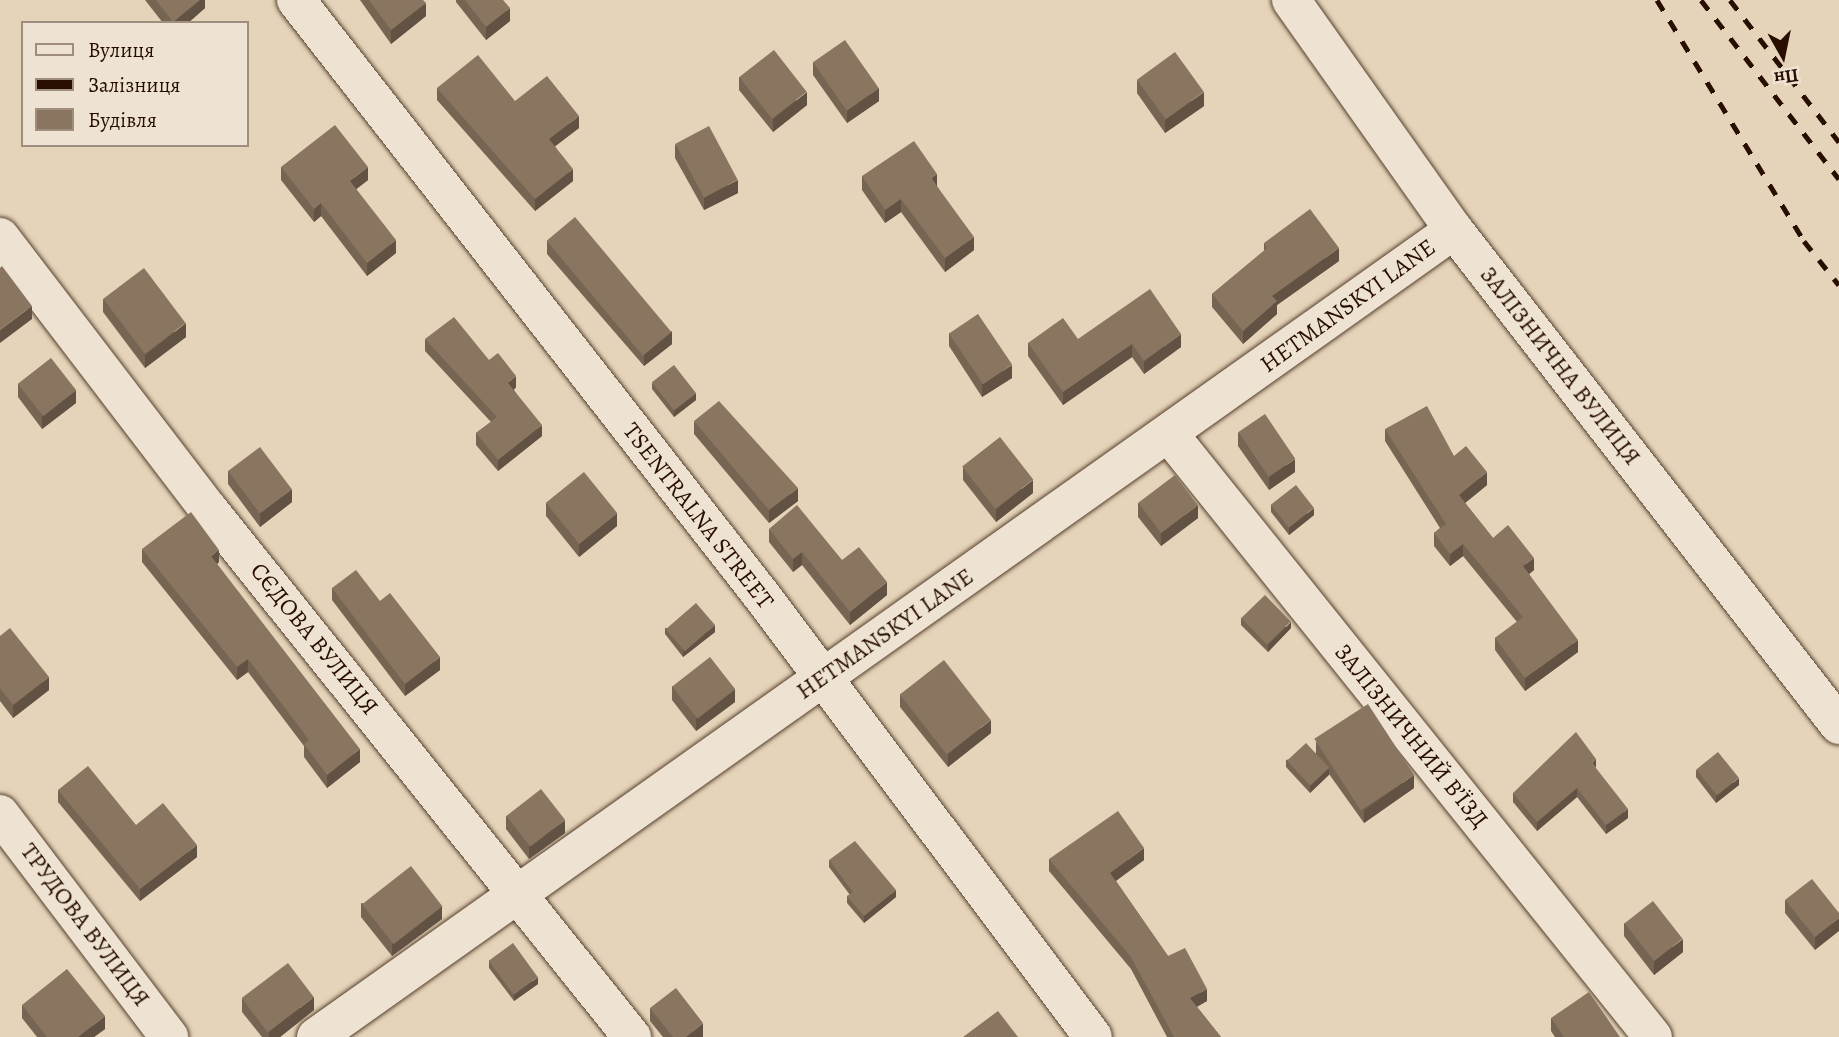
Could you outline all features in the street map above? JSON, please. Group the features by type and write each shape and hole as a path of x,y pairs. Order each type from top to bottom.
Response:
{"street":[{"name":"TSENTRALNA STREET","path":"296,0 1093,1037"},
{"name":"ЗАЛІЗНИЧНА ВУЛИЦЯ","path":"1291,0 1454,230 1839,725"},
{"name":"HETMANSKYI LANE","path":"316,1037 518,891 821,680 1454,230"},
{"name":"СЄДОВА ВУЛИЦЯ","path":"0,237 209,510 518,891 632,1037"},
{"name":"ЗАЛІЗНИЧНИЙ В’ЇЗД","path":"1169,434 1653,1037"},
{"name":"ТРУДОВА ВУЛИЦЯ","path":"0,814 169,1037"}],"building":[{"path":"156,0 200,0 174,21"},
{"path":"369,0 423,0 426,3 391,30"},
{"path":"465,0 503,0 510,8 486,27"},
{"path":"845,40 879,88 847,111 813,62"},
{"path":"774,50 807,92 772,119 739,77"},
{"path":"1175,52 1204,92 1166,119 1137,80"},
{"path":"478,55 515,101 547,76 579,116 549,139 573,169 535,199 437,88"},
{"path":"335,125 368,167 350,181 396,240 367,263 321,203 314,209 281,167"},
{"path":"709,126 738,180 704,198 675,144"},
{"path":"914,141 937,174 931,178 974,237 945,258 901,199 885,210 862,176"},
{"path":"1310,209 1339,248 1272,296 1277,301 1243,331 1212,294 1267,248 1264,243"},
{"path":"575,217 671,332 643,356 547,241"},
{"path":"2,266 32,306 0,330 0,268"},
{"path":"144,268 186,323 145,354 103,299"},
{"path":"1150,289 1181,334 1144,361 1132,344 1063,392 1028,343 1063,318 1078,339"},
{"path":"978,314 1012,365 983,384 949,334"},
{"path":"454,317 489,360 498,353 516,376 508,383 542,425 498,460 476,433 497,417 425,339"},
{"path":"51,358 76,390 43,416 18,384"},
{"path":"674,365 696,393 674,411 652,382"},
{"path":"719,401 798,488 769,510 694,421"},
{"path":"1427,406 1454,456 1466,446 1487,472 1459,495 1493,538 1508,525 1534,558 1523,566 1578,640 1525,678 1495,638 1523,617 1463,544 1450,554 1434,533 1446,524 1385,429"},
{"path":"1265,414 1295,459 1269,477 1238,432"},
{"path":"1000,437 1033,480 995,509 962,467"},
{"path":"260,447 292,489 260,513 228,471"},
{"path":"584,472 617,513 579,544 546,503"},
{"path":"1175,475 1198,505 1161,533 1138,503"},
{"path":"1296,485 1314,508 1289,528 1271,505"},
{"path":"797,505 842,560 859,547 887,582 850,612 802,552 793,559 769,529"},
{"path":"191,512 219,550 211,556 360,749 327,775 304,744 309,740 248,659 237,667 142,549"},
{"path":"356,570 380,601 390,593 440,657 405,684 332,588"},
{"path":"1265,595 1291,622 1267,645 1241,618"},
{"path":"696,603 715,625 685,651 666,629"},
{"path":"10,628 49,677 13,705 0,688 0,636"},
{"path":"710,657 735,689 697,719 672,687"},
{"path":"944,660 991,720 947,754 900,694"},
{"path":"1368,704 1414,775 1361,810 1314,739"},
{"path":"1576,732 1596,759 1592,763 1628,809 1606,825 1577,788 1537,822 1513,793"},
{"path":"1306,743 1329,768 1310,786 1287,761"},
{"path":"1718,752 1739,778 1717,795 1696,770"},
{"path":"88,766 136,825 163,803 197,845 140,889 58,790"},
{"path":"541,789 565,820 530,847 506,816"},
{"path":"1118,811 1144,848 1110,873 1168,956 1185,948 1207,989 1190,998 1221,1037 1174,1037 1131,957 1049,859"},
{"path":"855,841 896,890 864,916 847,896 853,892 829,860"},
{"path":"411,866 442,906 394,944 362,904"},
{"path":"1812,879 1839,913 1839,918 1815,937 1785,900"},
{"path":"1653,901 1683,939 1654,961 1625,923"},
{"path":"513,943 538,977 513,995 489,961"},
{"path":"288,963 314,997 268,1032 242,998"},
{"path":"67,969 105,1016 78,1037 47,1037 22,1005"},
{"path":"676,988 703,1023 686,1037 673,1037 650,1008"},
{"path":"1589,992 1620,1037 1564,1037 1551,1018"},
{"path":"998,1011 1018,1037 963,1037"}],"railway":[{"path":"1657,0 1804,241 1839,285"},
{"path":"1701,0 1839,179"},
{"path":"1730,0 1839,142"}]}
